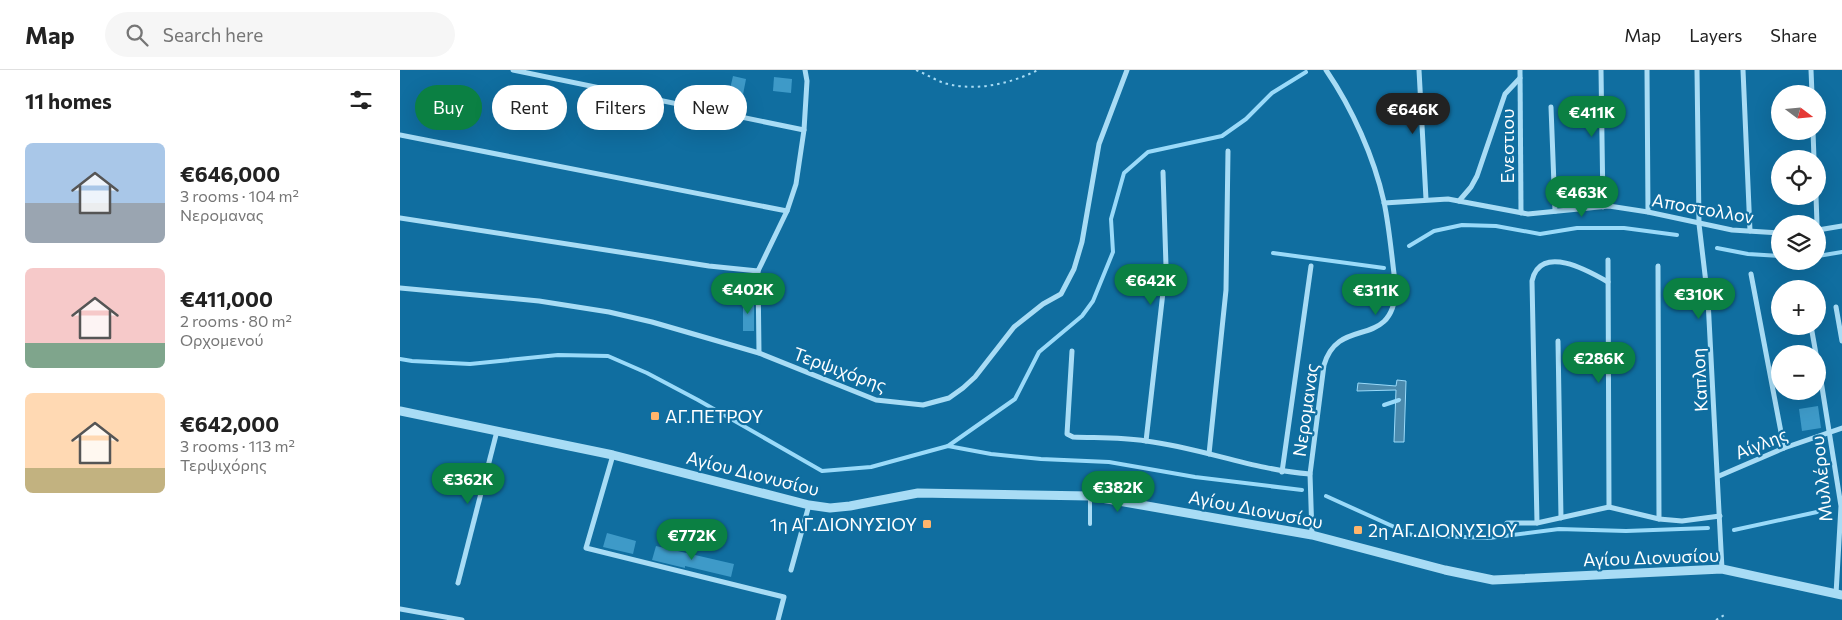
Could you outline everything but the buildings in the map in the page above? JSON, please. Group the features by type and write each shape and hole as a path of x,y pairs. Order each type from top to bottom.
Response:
{"street":[{"path":"513,70 804,130"},
{"path":"759,353 758,271 787,211 796,184 804,130 807,82 805,70"},
{"name":"Τερψιχόρης","path":"400,288 540,301 608,312 652,322 759,353 876,400 923,404 948,398 975,377 1014,327 1043,304 1061,294 1074,269 1082,242 1099,144 1127,70"},
{"name":"Νερομανας","path":"1312,535 1310,474 1324,365 1327,355 1341,340 1378,327 1386,321 1392,312 1396,289 1384,203 1351,110 1326,70"},
{"path":"1419,70 1426,200"},
{"name":"Ενεστιου","path":"1520,70 1521,213"},
{"path":"1601,70 1603,207"},
{"path":"1647,70 1648,212"},
{"name":"Καπλοη","path":"1697,70 1699,224 1708,300 1719,476 1722,569"},
{"path":"1743,70 1750,231"},
{"path":"1811,70 1812,85"},
{"name":"Ενεστιου","path":"1458,201 1471,187 1477,176 1505,94 1520,78"},
{"path":"1552,107 1555,211"},
{"path":"400,135 787,211"},
{"path":"1210,454 1226,290 1228,151"},
{"path":"1146,440 1166,266 1163,172"},
{"name":"Αποστολλον","path":"1384,203 1448,199 1528,214 1609,206 1648,212 1699,224 1771,232"},
{"path":"400,218 709,266 758,271"},
{"path":"1826,229 1842,226"},
{"path":"1608,260 1609,507"},
{"path":"1537,523 1532,281 1534,273 1540,267 1550,263 1563,262 1587,270 1608,282"},
{"path":"1282,472 1311,266"},
{"path":"1658,266 1659,519"},
{"path":"1751,274 1784,448"},
{"path":"1836,307 1842,341"},
{"path":"1558,341 1561,518"},
{"path":"1072,352 1067,434 1073,437 1146,440 1282,472 1310,474"},
{"name":"Μυλλέρου","path":"1825,400 1841,506 1839,594"},
{"name":"Αγίου Διονυσίου","path":"400,412 613,455 809,505 830,508 918,493 1090,496 1312,535 1445,570 1493,580 1722,569 1839,594"},
{"name":"Αίγλης","path":"1719,476 1784,448 1842,428"},
{"path":"458,584 497,431"},
{"path":"613,455 586,548 784,597 778,620"},
{"path":"791,570 809,505"},
{"path":"1507,523 1537,523 1593,509 1609,507 1659,519 1682,521 1720,516"},
{"path":"400,608 462,620"}],"lane":[{"path":"1090,496 1090,524"}],"path":[{"path":"916,70 946,83 972,87 1006,82 1038,70"},
{"path":"1716,620 1726,614"}],"water":[{"path":"1397,380 1406,381 1404,442 1394,442 1396,390 1357,391 1358,383 1396,386"}],"waterway":[{"path":"948,446 1015,399 1039,352 1082,316 1093,301 1113,252 1111,219 1124,173 1148,152 1222,136 1246,119 1272,93 1306,72"},
{"path":"1409,246 1434,231 1462,225 1496,226 1540,234 1577,228 1624,228 1677,235"},
{"path":"1717,248 1748,254 1771,255"},
{"path":"1826,255 1842,252"},
{"path":"1273,253 1384,268"},
{"path":"400,359 470,364 558,355 608,356 647,373 698,400 822,471 871,467 948,446 991,454 1041,459 1109,462 1195,477 1302,490"},
{"path":"1384,405 1399,400"},
{"path":"1326,496 1412,535 1489,538 1559,529 1626,531 1708,528"},
{"path":"1734,530 1817,512"}],"place":[{"name":"ΑΓ.ΠΕΤΡΟΥ","path":"655,416"},
{"name":"1η ΑΓ.ΔΙΟΝΥΣΙΟΥ","path":"927,524"},
{"name":"2η ΑΓ.ΔΙΟΝΥΣΙΟΥ","path":"1358,530"}]}
